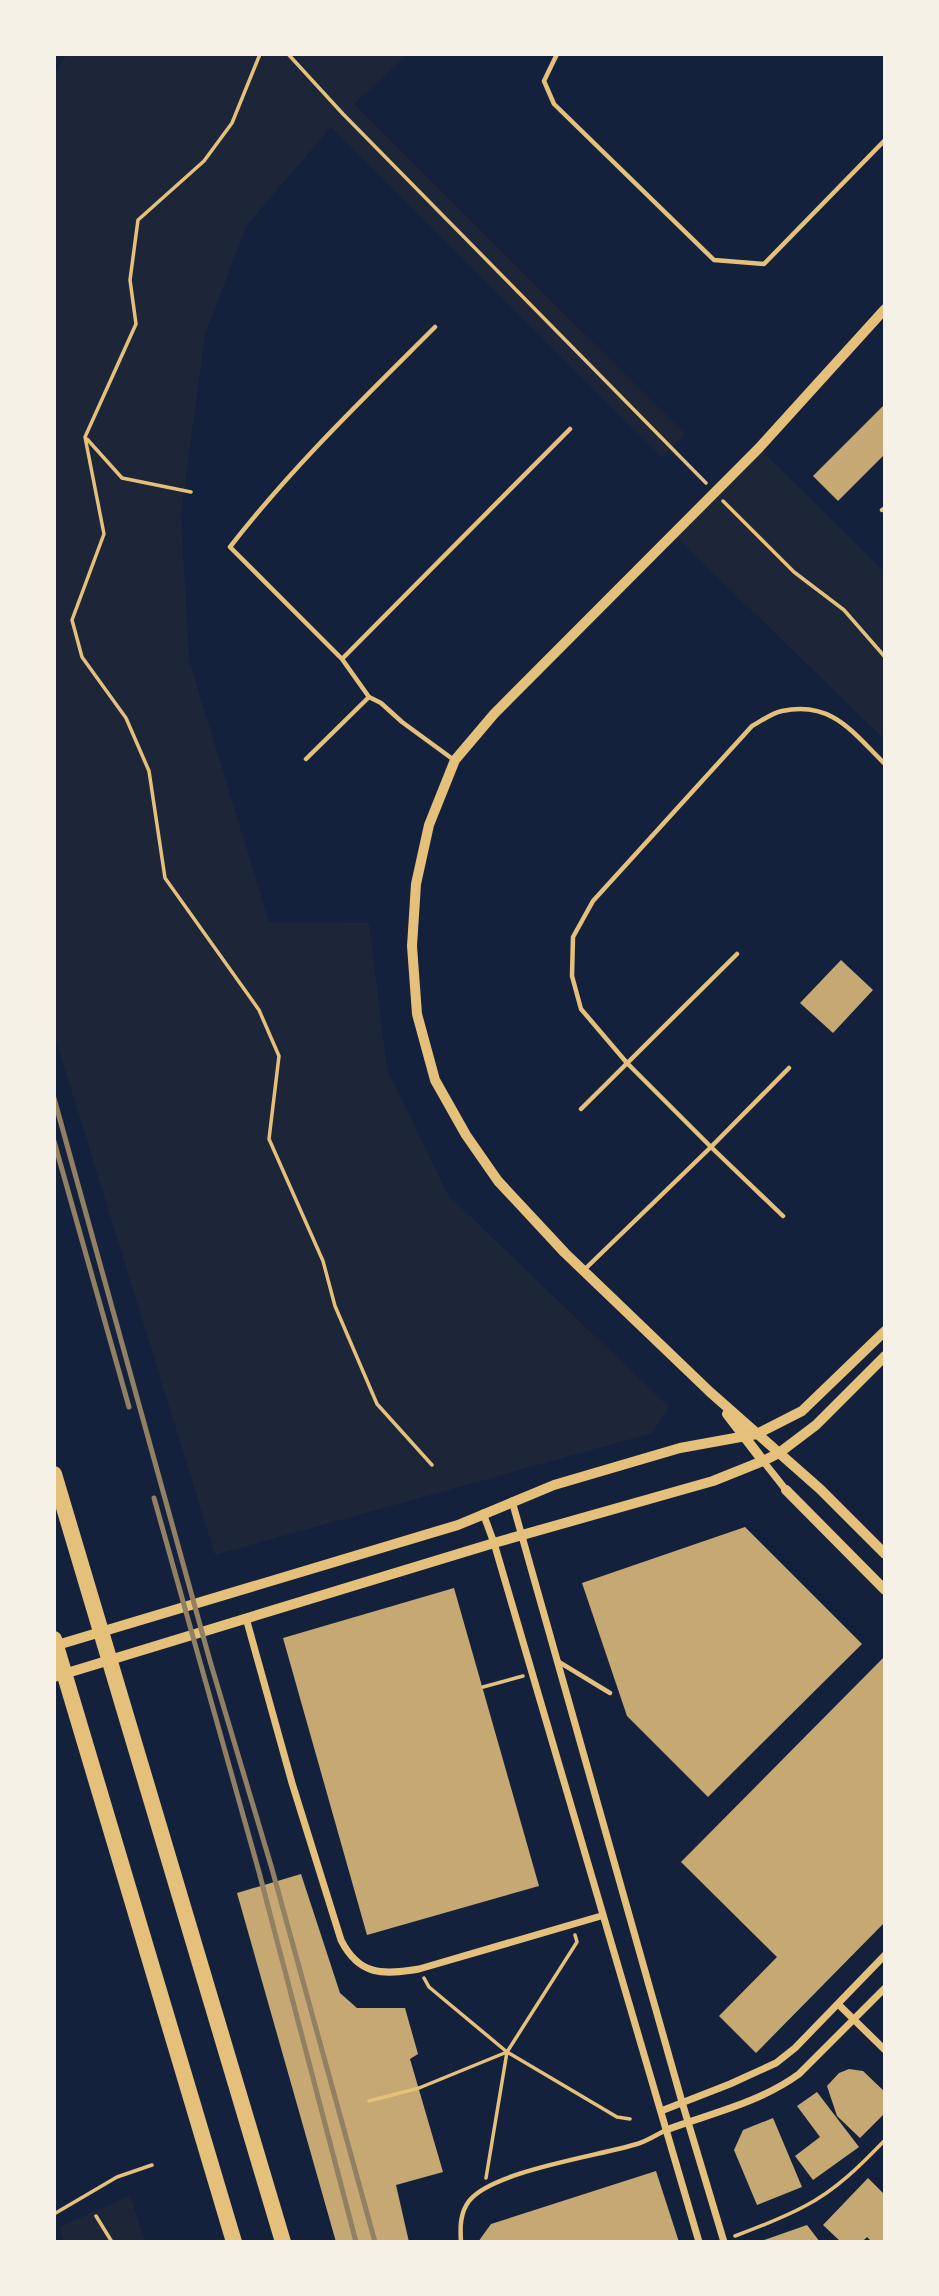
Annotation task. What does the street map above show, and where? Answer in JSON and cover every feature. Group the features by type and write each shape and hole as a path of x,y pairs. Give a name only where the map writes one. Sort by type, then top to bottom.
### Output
{"highway":[{"path":"54,1475 283,2242"},
{"path":"54,1639 234,2242"}],"street":[{"path":"885,309 759,448 494,714 455,760 429,825 415,884 412,946 417,1014 435,1080 466,1135 498,1181 583,1271 710,1392 821,1489 885,1553"},
{"path":"54,1646 458,1525 554,1485 680,1448 757,1434 802,1411 885,1331"},
{"path":"54,1677 494,1543 713,1480 763,1461 779,1453 816,1425 885,1356"},
{"path":"710,1392 786,1490 885,1590"},
{"path":"512,1501 724,2241"},
{"path":"483,1513 699,2242"},
{"path":"246,1618 292,1783 341,1940 347,1952 365,1969 391,1974 419,1969 601,1916"},
{"path":"660,2111 776,2063 795,2048 885,1955"},
{"path":"666,2130 726,2111 783,2085 799,2074 885,1988"},
{"path":"838,2004 885,2050"}],"lane":[{"path":"557,54 544,81 554,104 714,260 764,264 884,141"},
{"path":"435,327 339,422 266,501 230,547 342,659 369,697 381,702 402,722 455,760"},
{"path":"342,659 570,429"},
{"path":"306,759 369,697"},
{"path":"783,1216 627,1063 582,1009 572,976 573,937 593,901 752,726 780,711 813,709 838,718 885,764"},
{"path":"581,1109 737,954"},
{"path":"583,1271 789,1068"},
{"path":"557,1661 610,1693"},
{"path":"461,2242 459,2223 469,2201 486,2187 529,2171 639,2144 666,2130"}],"path":[{"path":"260,54 232,123 204,161 138,220 130,280 136,324 85,438 104,534 72,620 82,657 126,718 149,771 165,878 260,1010 279,1056 269,1139 323,1261 335,1306 377,1404 432,1465"},
{"path":"288,54 343,114 714,491"},
{"path":"85,438 122,478 191,492"},
{"path":"723,500 794,572 844,610 885,657"},
{"path":"483,1687 531,1673"},
{"path":"486,2187 485,2174 507,2052 577,1942 571,1924"},
{"path":"419,1969 429,1987 507,2052 617,2117 630,2119"},
{"path":"369,2101 419,2088 507,2052"},
{"path":"724,2241 804,2207 822,2196 866,2161 885,2140"},
{"path":"54,2214 117,2177 152,2165"},
{"path":"96,2216 112,2242"}],"shaded area":[{"path":"67,54 408,54 354,104 685,434 662,457 331,127 247,225 205,334 181,514 189,660 269,922 369,923 387,1069 448,1195 669,1407 652,1433 215,1555 54,1034 54,75"},
{"path":"759,448 885,572 885,740 672,533"},
{"path":"130,2195 145,2242 64,2242 60,2227"}],"building":[{"path":"885,404 885,454 838,501 813,476"},
{"path":"841,960 873,990 833,1033 800,1003"},
{"path":"745,1527 862,1644 708,1797 627,1716 582,1583"},
{"path":"454,1588 539,1886 367,1935 283,1638"},
{"path":"885,1656 885,1922 756,2053 719,2016 777,1957 681,1862"},
{"path":"301,1874 340,1993 357,2008 405,2008 418,2054 410,2059 443,2172 396,2185 409,2242 336,2242 237,1893"},
{"path":"849,2069 863,2071 885,2092 885,2113 860,2138 837,2116 827,2086 839,2073"},
{"path":"817,2092 859,2147 813,2180 795,2156 820,2137 797,2106"},
{"path":"773,2118 802,2187 757,2205 734,2150 743,2130"},
{"path":"656,2171 679,2242 478,2242 491,2224"},
{"path":"868,2178 885,2195 885,2242 872,2242 867,2237 862,2242 841,2242 823,2225"},
{"path":"807,2225 820,2242 761,2242 761,2241"}],"railway":[{"path":"54,1098 375,2242"},
{"path":"54,1141 129,1407"},
{"path":"154,1498 259,1872 356,2242"}]}
